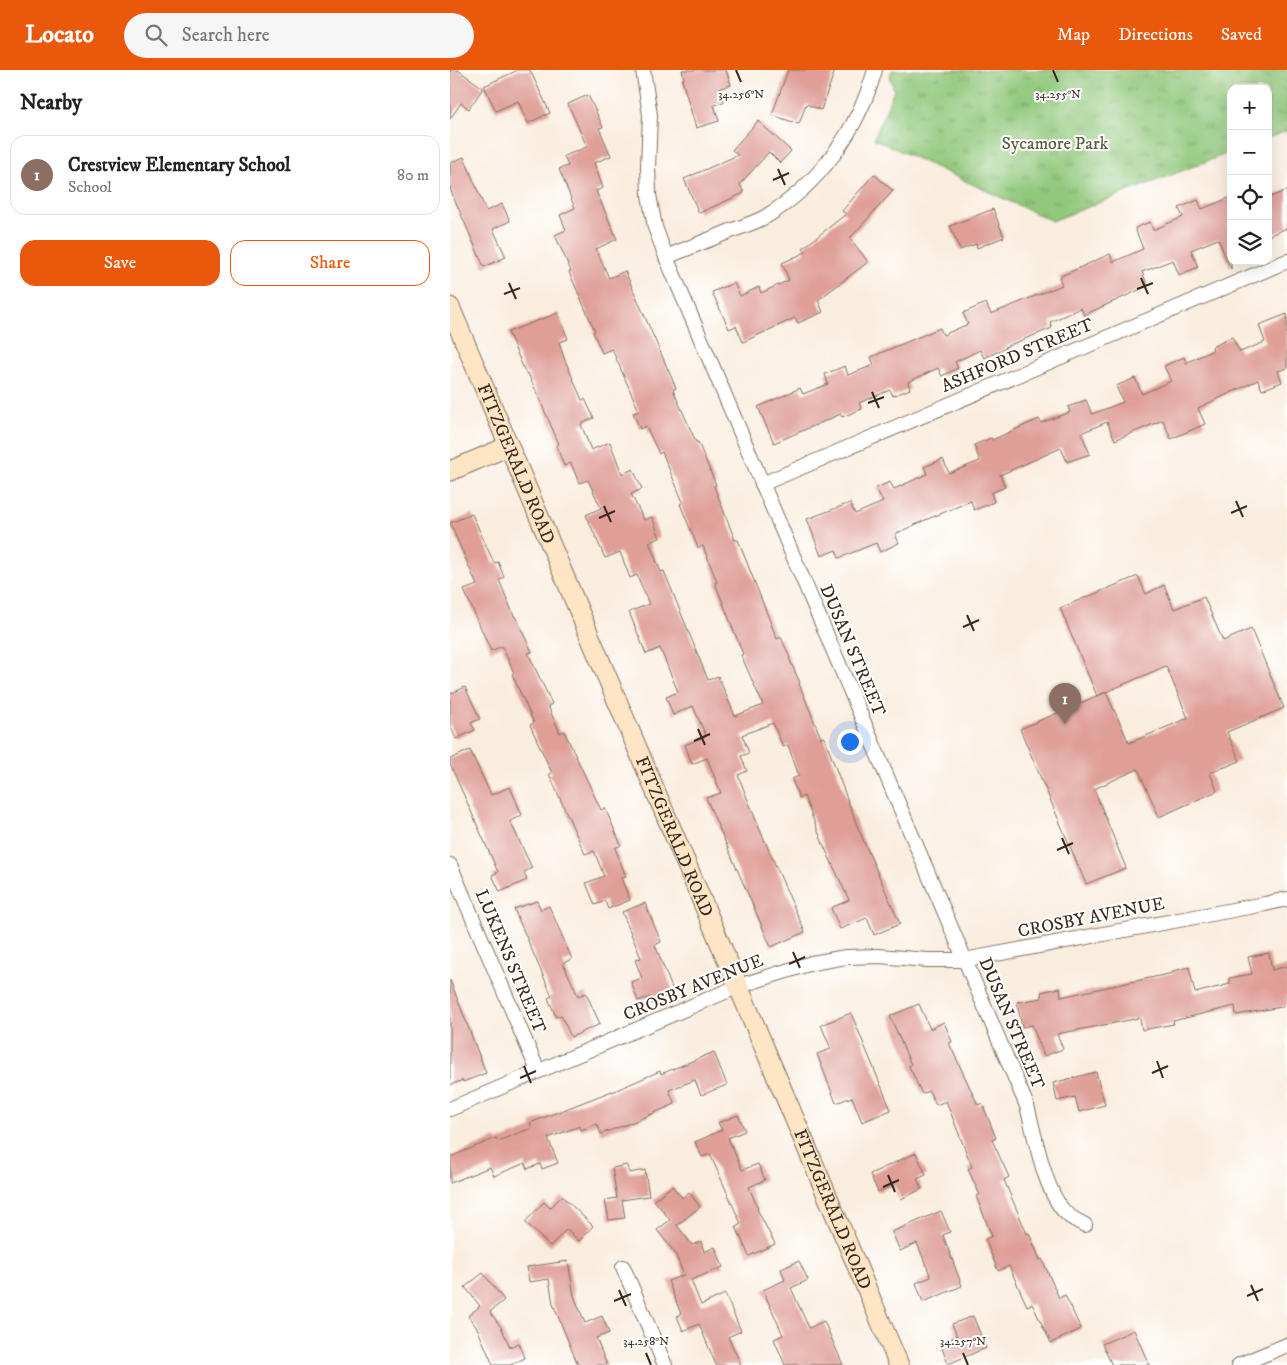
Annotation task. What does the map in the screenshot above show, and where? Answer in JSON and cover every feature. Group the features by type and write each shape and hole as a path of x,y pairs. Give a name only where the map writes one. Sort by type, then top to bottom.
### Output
{"main road":[{"name":"FITZGERALD ROAD","path":"450,307 900,1365"},
{"path":"450,471 509,446"}],"street":[{"name":"DUSAN STREET","path":"643,70 650,115 649,195 656,227 666,257 1026,1106 1045,1173 1056,1201 1068,1216 1085,1226"},
{"path":"666,257 764,218 786,203 809,183 844,142 868,92 875,70"},
{"name":"ASHFORD STREET","path":"762,484 1287,261"},
{"name":"LUKENS STREET","path":"450,865 538,1071"},
{"name":"CROSBY AVENUE","path":"450,1109 738,986 812,963 846,957 879,956 927,960 964,960 1287,899"},
{"path":"623,1267 664,1365"},
{"path":"1239,1365 1287,1345"}],"green space":[{"name":"Sycamore Park","path":"892,70 1287,70 1287,131 1272,137 1272,85 1227,85 1227,154 1052,221 874,139 894,90 890,77"}],"building":[{"path":"450,70 458,70 483,88 469,109 461,103 450,119"},
{"path":"518,70 530,70 550,113 528,123 518,101 496,111 484,86"},
{"path":"682,70 726,70 731,85 720,88 724,102 714,105 719,121 696,128 682,80 684,79"},
{"path":"788,70 835,70 821,110 806,104 799,124 772,115"},
{"path":"588,95 603,127 599,128 611,156 594,163 603,188 596,191 617,239 596,249 609,278 625,271 676,388 673,390 716,485 714,486 735,540 738,540 777,639 781,637 821,738 824,737 858,828 900,924 874,935 867,918 840,929 831,908 849,900 823,844 804,796 799,798 792,779 799,776 788,745 783,747 773,723 742,735 749,753 741,756 747,771 738,775 805,932 771,947 706,798 721,793 707,758 692,764 685,745 706,736 693,706 673,715 666,697 678,692 660,648 646,654 629,612 649,604 637,575 630,578 620,552 605,558 586,515 601,508 588,480 579,483 571,463 564,466 556,445 559,444 508,332 558,313 568,339 559,342 564,358 582,400 585,399 594,418 581,424 591,450 610,442 622,474 633,469 642,489 631,494 644,520 652,517 660,538 649,542 661,572 664,571 708,680 718,676 735,716 763,705 741,655 743,654 715,583 717,582 703,546 698,548 680,504 683,502 662,452 659,454 646,426 640,429 633,413 639,411 612,349 602,353 593,332 595,331 555,235 566,230 560,215 575,208 559,169 568,166 564,156 587,147 568,104"},
{"path":"758,121 791,151 780,163 769,152 740,184 744,193 699,213 684,179 738,155 732,150"},
{"path":"464,157 486,211 502,204 510,221 493,229 506,257 484,267 450,189 450,163"},
{"path":"874,174 893,191 850,238 868,262 818,300 823,312 798,323 795,318 743,342 736,326 729,329 712,292 734,283 740,296 759,287 761,293 789,280 782,263 806,252 803,248 846,214 842,211"},
{"path":"1287,190 1287,228 1272,234 1272,220 1272,196"},
{"path":"1227,199 1227,260 1218,239 1191,250 1198,267 1179,275 1173,260 1142,272 1148,286 1084,315 1081,308 1050,322 1052,328 1005,347 984,358 980,350 955,362 958,368 942,376 938,368 908,382 910,389 893,396 890,390 859,403 862,409 842,417 841,414 774,443 758,407 800,388 803,394 828,384 825,374 845,366 848,375 874,365 871,357 940,328 943,335 968,324 963,313 986,303 991,314 1062,285 1059,277 1110,254 1113,262 1143,249 1135,228 1150,222 1153,230 1183,217 1179,208 1198,200 1202,209"},
{"path":"993,209 1004,237 977,248 976,244 960,250 950,226"},
{"path":"1287,314 1287,368 1278,371 1282,382 1262,390 1258,380 1198,408 1205,424 1171,439 1163,420 1115,440 1107,422 1081,433 1090,454 1067,462 1061,448 1000,475 1005,487 991,493 994,502 974,510 971,501 923,521 895,534 899,543 880,552 876,543 839,558 836,550 821,556 807,519 850,503 855,514 883,502 876,488 890,482 894,489 927,474 924,467 943,459 949,473 980,461 974,445 991,438 992,440 1039,419 1041,423 1070,412 1068,407 1086,400 1092,414 1123,402 1116,386 1135,378 1142,394 1171,381 1164,366 1184,357 1186,363 1213,350 1212,347 1232,337 1240,352 1265,342 1259,325"},
{"path":"472,514 494,563 498,562 504,577 499,580 532,652 528,653 552,704 548,706 560,733 564,731 601,810 605,808 621,845 615,848 626,877 621,878 630,900 608,909 605,901 595,905 586,883 604,876 594,851 585,854 549,774 552,773 530,725 534,723 512,674 514,673 502,646 491,651 464,590 477,585 450,523"},
{"path":"1138,576 1146,594 1164,585 1174,609 1204,597 1223,641 1251,629 1284,708 1227,732 1240,761 1210,773 1217,791 1159,817 1138,769 1094,789 1126,868 1086,884 1020,729 1097,696 1060,608","holes":["1166,666 1188,718 1129,743 1106,692"]},
{"path":"465,687 480,719 471,723 475,730 456,739 450,725 450,694"},
{"path":"470,750 491,795 510,787 522,815 510,821 532,868 524,872 527,880 500,892 492,875 498,872 450,764 450,759"},
{"path":"537,901 541,910 549,906 572,959 563,963 578,996 586,993 600,1024 571,1037 561,1015 556,1017 548,998 552,996 514,909"},
{"path":"645,903 661,942 655,945 674,993 652,1002 650,997 638,1001 631,982 642,978 635,960 641,958 622,912"},
{"path":"1269,953 1272,970 1287,966 1287,1006 1236,1015 1235,1006 1173,1021 1174,1024 1142,1030 1140,1018 1057,1034 1063,1049 1044,1056 1032,1025 1022,1027 1017,1002 1042,998 1041,992 1060,988 1061,997 1173,973 1173,971 1189,967 1195,993 1230,984 1229,978 1252,974 1248,957"},
{"path":"450,980 486,1073 450,1085"},
{"path":"919,1004 930,1029 944,1022 952,1042 949,1043 978,1105 982,1103 996,1138 992,1140 1009,1177 1004,1180 1027,1234 1029,1233 1040,1260 1042,1259 1059,1298 1065,1295 1081,1329 1051,1343 1032,1304 1027,1306 1009,1266 998,1271 985,1239 992,1236 976,1196 980,1195 968,1169 972,1167 946,1101 936,1105 929,1091 922,1094 909,1066 911,1065 890,1016"},
{"path":"851,1013 891,1110 862,1122 852,1097 836,1103 817,1054 831,1049 821,1025"},
{"path":"714,1052 727,1085 701,1095 695,1080 669,1090 675,1104 638,1120 601,1134 597,1124 581,1130 580,1126 548,1138 558,1163 542,1169 540,1164 527,1169 525,1163 494,1176 490,1167 450,1183 450,1157 496,1138 498,1141 532,1128 530,1123 612,1092 660,1071 661,1074"},
{"path":"1096,1072 1105,1105 1079,1112 1075,1097 1057,1101 1053,1083"},
{"path":"738,1115 745,1131 728,1138 742,1170 758,1164 765,1180 749,1187 757,1209 775,1244 749,1256 736,1227 741,1224 710,1154 702,1157 695,1142 722,1130 718,1123"},
{"path":"916,1153 926,1175 917,1179 922,1189 901,1199 894,1185 878,1192 870,1174"},
{"path":"627,1165 629,1173 645,1170 649,1196 622,1200 625,1218 609,1220 605,1200 617,1198 612,1168"},
{"path":"672,1186 682,1198 689,1192 700,1207 677,1225 692,1245 701,1241 704,1252 715,1247 723,1267 691,1280 701,1305 725,1294 741,1331 728,1337 741,1365 716,1365 699,1324 683,1331 677,1316 681,1314 668,1281 684,1275 675,1253 657,1230 670,1220 654,1200"},
{"path":"562,1196 593,1226 579,1241 567,1229 550,1246 525,1222 544,1202 550,1208"},
{"path":"941,1211 950,1232 943,1235 962,1286 923,1302 916,1283 931,1277 917,1243 900,1251 892,1232"},
{"path":"568,1261 574,1296 585,1323 602,1316 609,1333 596,1338 607,1365 578,1365 553,1304 549,1279 529,1282 527,1267"},
{"path":"799,1261 808,1280 791,1288 809,1328 824,1321 843,1365 785,1365 774,1339 783,1335 763,1290 785,1280 781,1269"},
{"path":"483,1273 504,1300 490,1312 501,1327 510,1347 519,1343 525,1358 510,1365 493,1365 477,1328 468,1316 480,1306 465,1287"},
{"path":"973,1316 986,1348 948,1364 940,1343 957,1336 952,1324"},
{"path":"1134,1330 1149,1365 1112,1365 1102,1344"}],"place":[{"name":"Crestview Elementary School","path":"1065,724"}]}
